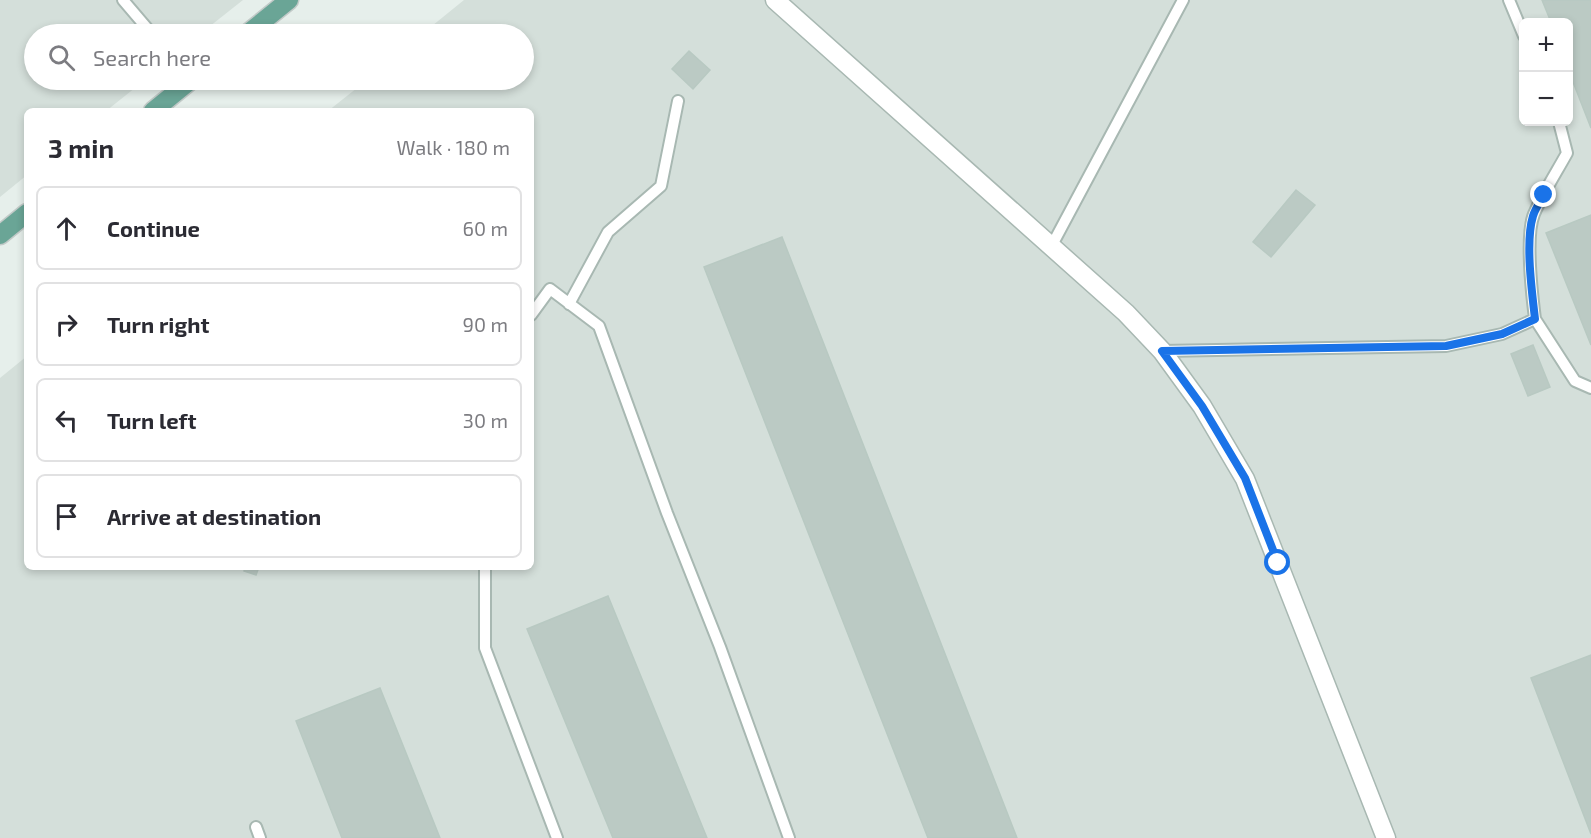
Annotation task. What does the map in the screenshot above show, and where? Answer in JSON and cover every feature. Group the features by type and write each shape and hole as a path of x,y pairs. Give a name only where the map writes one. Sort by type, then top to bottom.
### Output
{"main road":[{"path":"259,24 289,0"},
{"path":"157,108 179,90"},
{"path":"0,235 24,215"}],"street":[{"path":"775,0 1126,313 1162,351 1202,406 1245,478 1386,838"}],"lane":[{"path":"123,0 143,24"},
{"path":"1051,247 1183,0"},
{"path":"1509,0 1519,24"},
{"path":"569,304 608,232 661,186 678,101"},
{"path":"1560,126 1567,153 1533,216 1530,246 1535,319 1575,381 1591,388"},
{"path":"534,311 549,289 599,326 789,838"},
{"path":"1162,351 1446,346 1502,334 1535,319"},
{"path":"485,570 485,648 557,838"},
{"path":"256,827 260,838"}],"shaded area":[{"path":"0,0 243,0 213,24 24,24 24,90 132,90 110,108 24,108 24,177 0,197"},
{"path":"464,0 1591,0 1591,838 0,838 0,378 24,358 24,570 534,570 534,108 332,108 354,90 534,90 534,24 434,24"}],"building":[{"path":"1542,0 1591,0 1591,128 1573,82 1573,18 1549,18"},
{"path":"689,51 710,70 693,89 672,69"},
{"path":"1296,190 1315,205 1271,257 1253,242"},
{"path":"1591,215 1591,345 1546,233"},
{"path":"782,237 1017,838 928,838 704,267"},
{"path":"1533,345 1550,387 1528,396 1511,354"},
{"path":"244,570 258,570 256,575"},
{"path":"608,596 707,838 613,838 527,629"},
{"path":"1591,655 1591,834 1531,678"},
{"path":"380,688 440,838 342,838 296,721"}],"route":[{"path":"1278,563 1245,478 1202,406 1162,351 1446,346 1502,334 1535,319 1530,246 1533,216 1544,195"}]}
